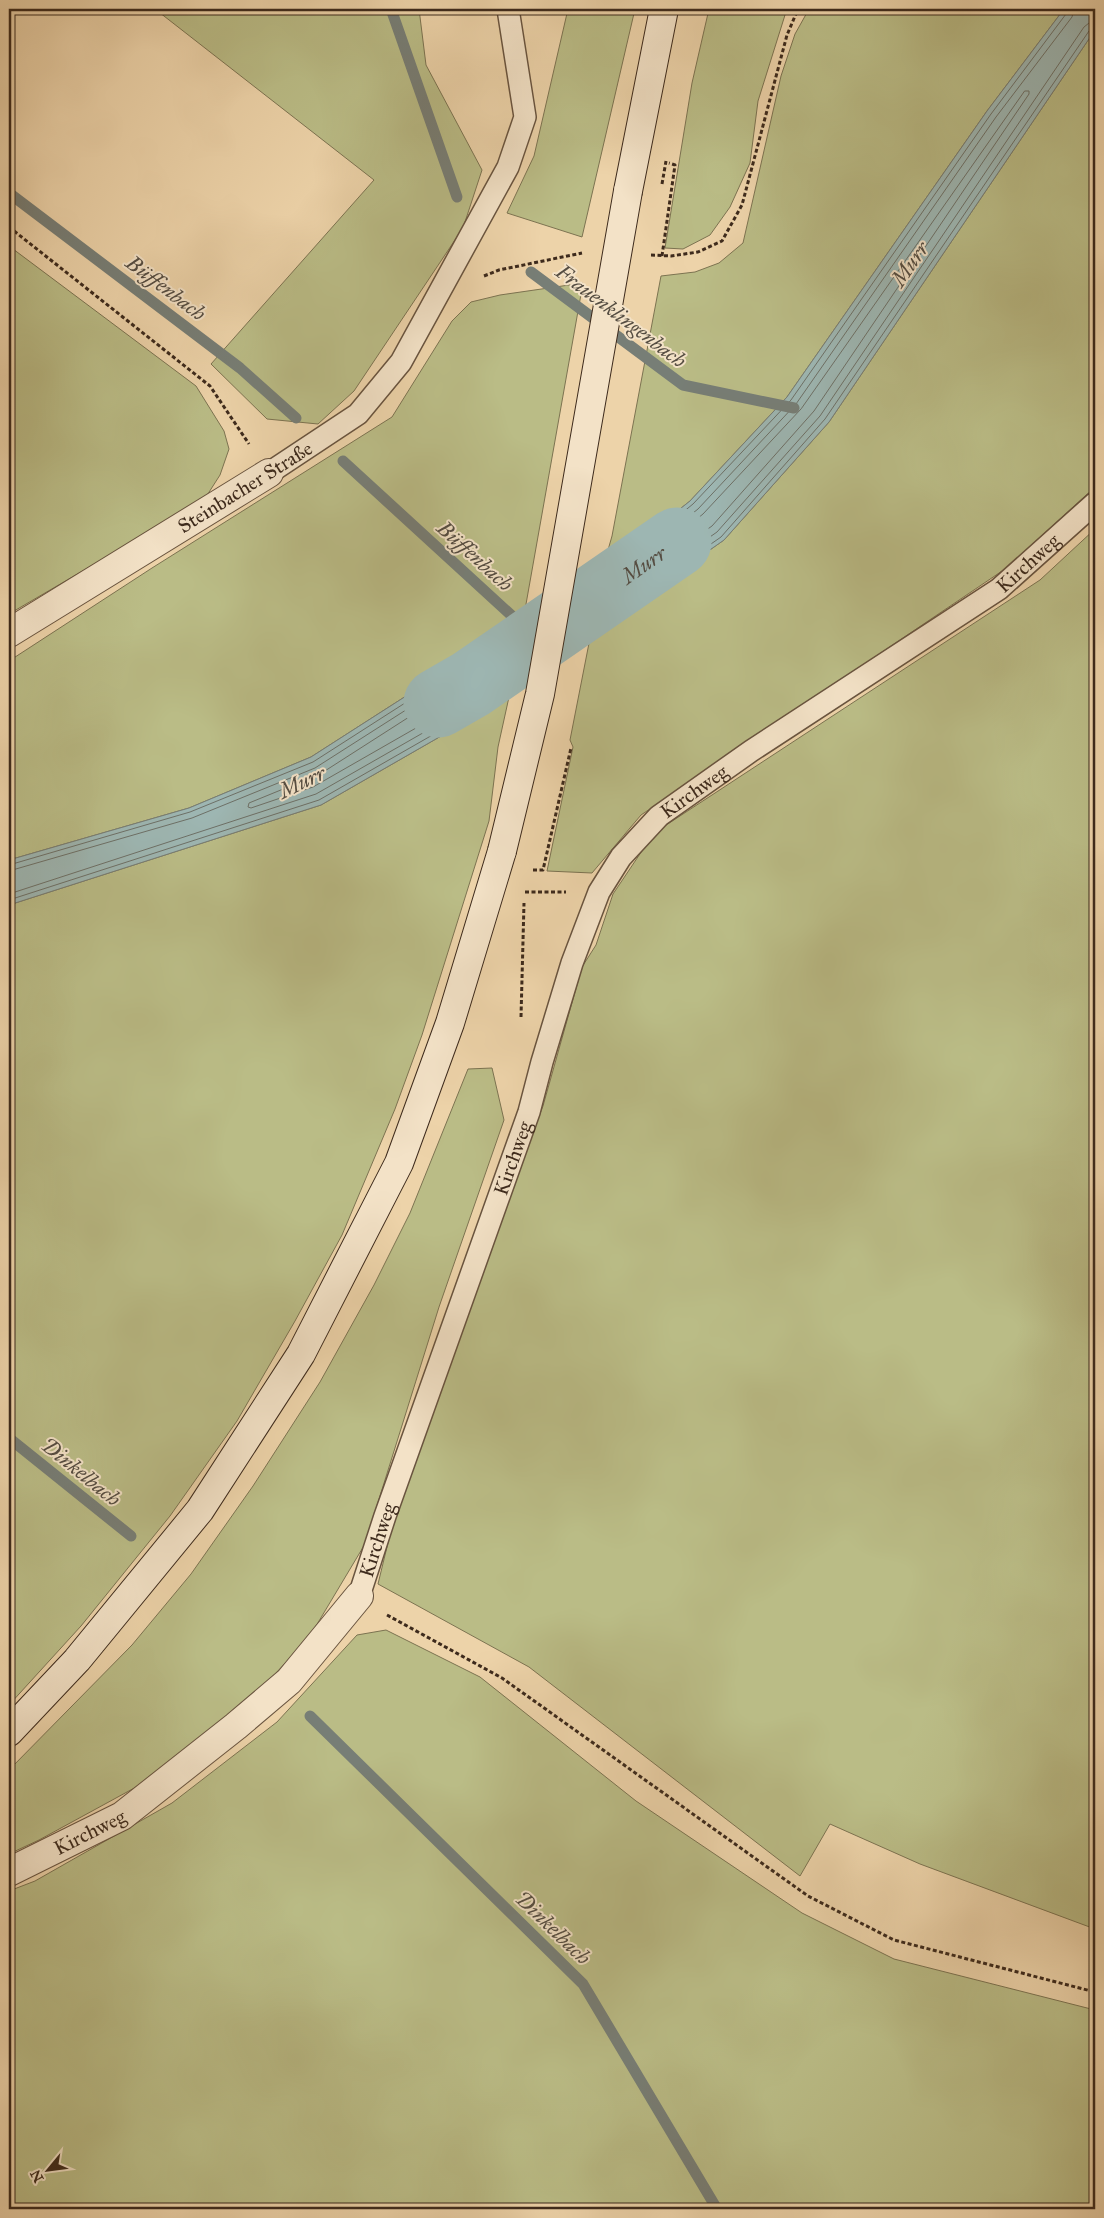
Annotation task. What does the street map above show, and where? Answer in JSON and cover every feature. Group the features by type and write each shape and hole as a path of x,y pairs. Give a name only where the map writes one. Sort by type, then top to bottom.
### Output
{"street":[{"path":"9,1732 77,1660 200,1510 301,1354 399,1162 450,1023 502,851 540,694 628,191 664,9"},
{"name":"Steinbacher Straße","path":"9,633 269,473"},
{"name":"Kirchweg","path":"9,1872 122,1816 236,1726 289,1681 359,1596"}],"lane":[{"name":"Steinbacher Straße","path":"269,473 358,414 401,362 508,167 525,117 508,9"},
{"name":"Kirchweg","path":"359,1596 394,1489 529,1112 572,963 599,892 621,857 659,816 752,751 999,589 1095,503"}],"path":[{"path":"662,256 675,165 666,161"},
{"path":"9,227 210,386 269,473"},
{"path":"528,870 543,870 570,748"},
{"path":"521,1022 524,892 526,884"},
{"path":"524,892 599,892"},
{"path":"359,1596 381,1612 502,1678 808,1896 894,1940 1095,1992"}],"green space":[{"path":"155,9 419,9 426,65 482,170 463,228 354,391 318,424 267,419 211,364 374,180"},
{"path":"568,9 635,9 582,237 507,213 534,156"},
{"path":"709,9 789,9 785,15 758,101 750,163 730,207 710,235 683,249 665,248 692,83"},
{"path":"809,9 1064,9 987,111 787,397 690,501 602,571 612,536 661,276 695,272 719,263 743,243 781,76 795,34"},
{"path":"1095,30 1095,487 1005,569 641,815 592,873 547,871 573,747 570,740 591,633 724,540 829,422"},
{"path":"9,246 196,386 224,431 229,449 220,475 204,500 9,614"},
{"path":"583,283 523,621 311,757 189,808 9,860 9,661 152,568 392,417 452,321 471,302 500,295"},
{"path":"1095,529 1095,1929 920,1864 830,1824 800,1876 529,1667 378,1584 403,1481 452,1340 543,1106 582,967 596,945 613,894 654,833 1040,580"},
{"path":"509,697 498,747 489,821 422,1035 395,1109 342,1235 237,1421 170,1516 81,1626 9,1705 9,905 321,805"},
{"path":"492,1068 504,1120 439,1307 365,1544 310,1636 253,1698 149,1780 39,1840 9,1854 9,1770 132,1645 191,1574 253,1486 320,1382 374,1285 410,1213 468,1069"},
{"path":"386,1630 480,1677 636,1801 802,1913 894,1959 1095,2010 1095,2209 9,2209 9,1891 35,1881 172,1803 277,1722 357,1635"}],"water":[{"path":"1064,9 1095,9 1095,30 829,422 724,540 591,633 602,571 690,501 787,397 987,111"},
{"path":"523,621 509,697 321,805 9,905 9,860 189,808 311,757"}],"waterway":[{"name":"Frauenklingenbach","path":"391,9 457,197"},
{"name":"Büffenbach","path":"9,193 240,368 296,418"},
{"name":"Frauenklingenbach","path":"531,272 683,385 794,408"},
{"name":"Büffenbach","path":"343,461 536,638"},
{"name":"Murr","path":"438,703 471,684 677,542"},
{"name":"Dinkelbach","path":"9,1438 131,1536"},
{"name":"Dinkelbach","path":"310,1716 583,1984 717,2209"}]}
